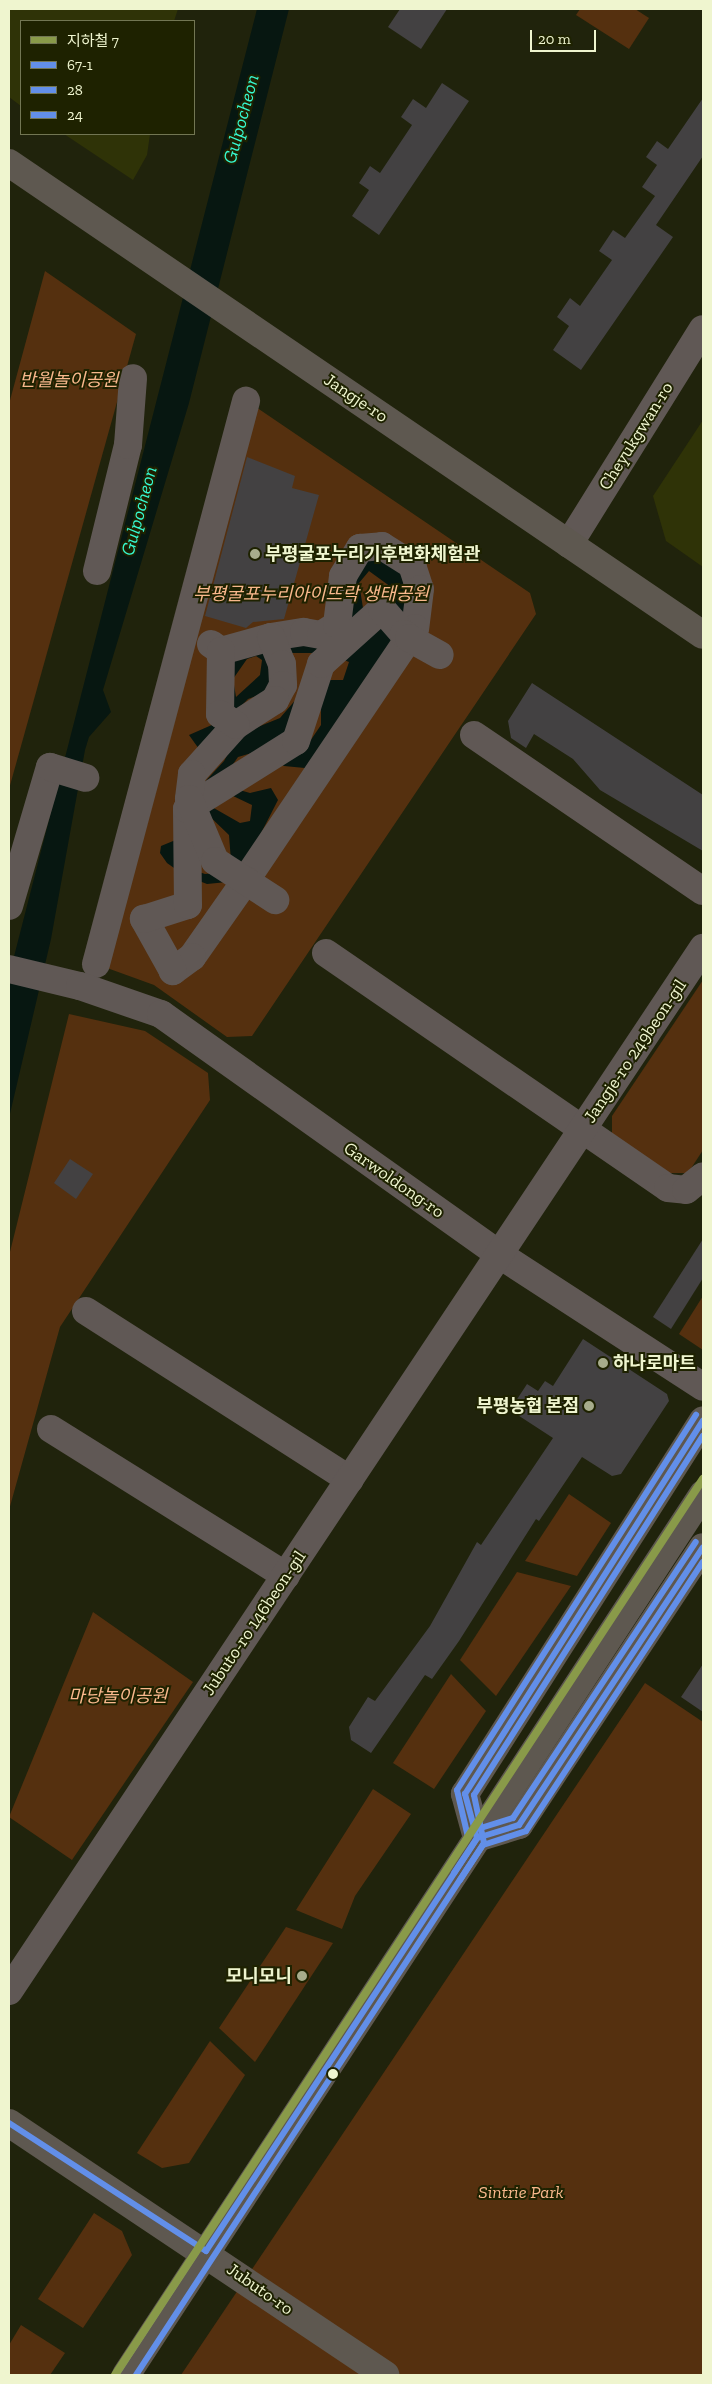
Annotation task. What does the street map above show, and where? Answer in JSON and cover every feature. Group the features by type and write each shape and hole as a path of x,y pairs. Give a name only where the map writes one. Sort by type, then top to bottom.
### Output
{"main road":[{"name":"Jangje-ro","path":"9,163 246,322 703,635"},
{"path":"477,1838 465,1794 703,1420"},
{"path":"126,2375 703,1494"},
{"path":"477,1838 519,1825 703,1547"},
{"name":"Jubuto-ro","path":"9,2123 206,2252 386,2375"}],"street":[{"name":"Cheyukgwan-ro","path":"569,544 703,329"},
{"path":"97,571 128,445 133,378"},
{"path":"96,964 246,401"},
{"path":"230,721 216,648 276,648 328,634 337,625 343,576 351,555 370,544 404,557 418,577 421,605 394,627 322,664 296,741 278,755 187,809 188,905 144,918 173,971 192,957 236,874 394,627"},
{"path":"394,627 440,655"},
{"path":"210,795 189,799 192,774 230,721 275,700 283,685 276,648"},
{"path":"474,736 703,891"},
{"path":"9,906 50,767 85,778"},
{"path":"210,795 215,861 275,900"},
{"name":"Jangje-ro 249beon-gil","path":"500,1255 703,948"},
{"name":"Jangje-ro 249beon-gil","path":"326,953 668,1188 686,1190 703,1176"},
{"name":"Garwoldong-ro","path":"9,970 80,986 161,1014 500,1255 703,1387"},
{"name":"Jubuto-ro 146beon-gil","path":"9,1991 500,1255"},
{"path":"86,1312 350,1480"},
{"path":"51,1429 286,1576"}],"shaded area":[{"path":"9,9 178,9 174,20 20,20 20,105 9,97"},
{"path":"66,135 150,135 147,155 133,180"},
{"path":"703,420 703,567 666,541 653,496"}],"green space":[{"path":"580,9 635,9 649,18 629,49 576,15"},
{"name":"반월놀이공원","path":"45,271 136,334 9,789 9,404"},
{"name":"부평굴포누리아이뜨락 생태공원","path":"238,395 530,593 536,614 252,1036 227,1037 154,985 96,964"},
{"path":"703,980 703,1150 688,1173 668,1173 612,1134 612,1116"},
{"path":"69,1014 145,1031 208,1073 210,1100 60,1327 9,1510 9,1256"},
{"path":"703,1296 703,1350 679,1334"},
{"path":"569,1494 611,1523 577,1576 525,1561"},
{"path":"517,1572 571,1586 496,1696 460,1660"},
{"name":"마당놀이공원","path":"93,1612 193,1682 72,1860 9,1817"},
{"path":"451,1674 486,1711 434,1789 393,1763"},
{"name":"Sintrie Park","path":"645,1683 703,1722 703,2375 181,2375"},
{"path":"373,1789 411,1814 355,1896 342,1929 296,1910"},
{"path":"286,1927 333,1943 255,2062 219,2028"},
{"path":"210,2041 245,2075 189,2163 162,2168 137,2153"},
{"path":"94,2213 122,2231 132,2255 83,2328 38,2299"},
{"path":"21,2325 65,2353 50,2375 9,2375 9,2345"}],"water":[{"name":"Gulpocheon","path":"257,9 289,9 189,403 103,690 111,712 89,737 85,750 51,939 9,1118 9,976"},
{"path":"371,554 396,567 402,576 407,606 395,639 305,768 284,766 259,751 238,757 229,770 236,789 250,793 271,788 278,800 256,843 227,882 207,884 184,875 167,863 160,853 161,846 178,839 196,871 205,874 217,873 231,861 229,835 202,809 201,786 224,761 238,735 280,718 298,697 325,680 343,680 349,662 327,653 291,653 272,690 248,699 199,749 189,735 214,724 229,668 239,654 305,645 347,594","holes":["369,571 391,587 396,608 363,608 359,583","256,656 262,660 260,675 236,697 233,679 247,659","321,706 321,725 302,753","231,795 252,805 250,821 240,823 212,807"]}],"building":[{"path":"400,9 447,9 421,49 388,27"},
{"path":"442,83 469,101 379,235 352,216 369,190 359,183 370,166 380,173 412,125 401,117 413,99 426,108"},
{"path":"703,98 703,156 656,225 673,237 581,370 553,350 569,326 557,317 570,298 580,306 612,260 599,251 613,230 625,238 655,196 642,187 657,165 646,157 657,141 668,149"},
{"name":"부평굴포누리기후변화체험관","path":"247,457 295,476 292,488 319,495 284,619 253,622 246,628 205,616"},
{"path":"532,683 703,795 703,851 600,790 573,759 534,734 526,748 511,738 508,721"},
{"path":"70,1159 93,1174 76,1199 54,1183"},
{"path":"703,1239 703,1278 671,1329 653,1317"},
{"path":"583,1339 667,1394 669,1401 621,1474 612,1476 582,1457 539,1521 536,1519 459,1641 432,1679 425,1675 371,1753 351,1740 349,1727 368,1697 375,1701 430,1626 477,1542 481,1545 553,1438 510,1410 527,1384 538,1391 545,1381 553,1386"},
{"path":"703,1664 703,1712 681,1697"}],"metro line":[{"name":"7","path":"115,2375 703,1479"}],"transit line":[{"name":"24","path":"119,2370 468,1837 457,1790 696,1415"},
{"name":"67-1","path":"206,2251 477,1838 465,1794 703,1420"},
{"name":"28","path":"136,2375 484,1843 474,1795 703,1436"},
{"name":"24","path":"446,1870 471,1831 513,1818 696,1542"},
{"name":"67-1","path":"454,1873 477,1838 519,1825 703,1547"},
{"name":"28","path":"460,1880 483,1845 526,1831 703,1562"},
{"name":"67-1","path":"9,2123 206,2251"}],"place":[{"name":"부평굴포누리기후변화체험관","path":"255,554"},
{"name":"하나로마트","path":"603,1363"},
{"name":"부평농협 본점","path":"589,1406"},
{"name":"모니모니","path":"302,1976"}]}
